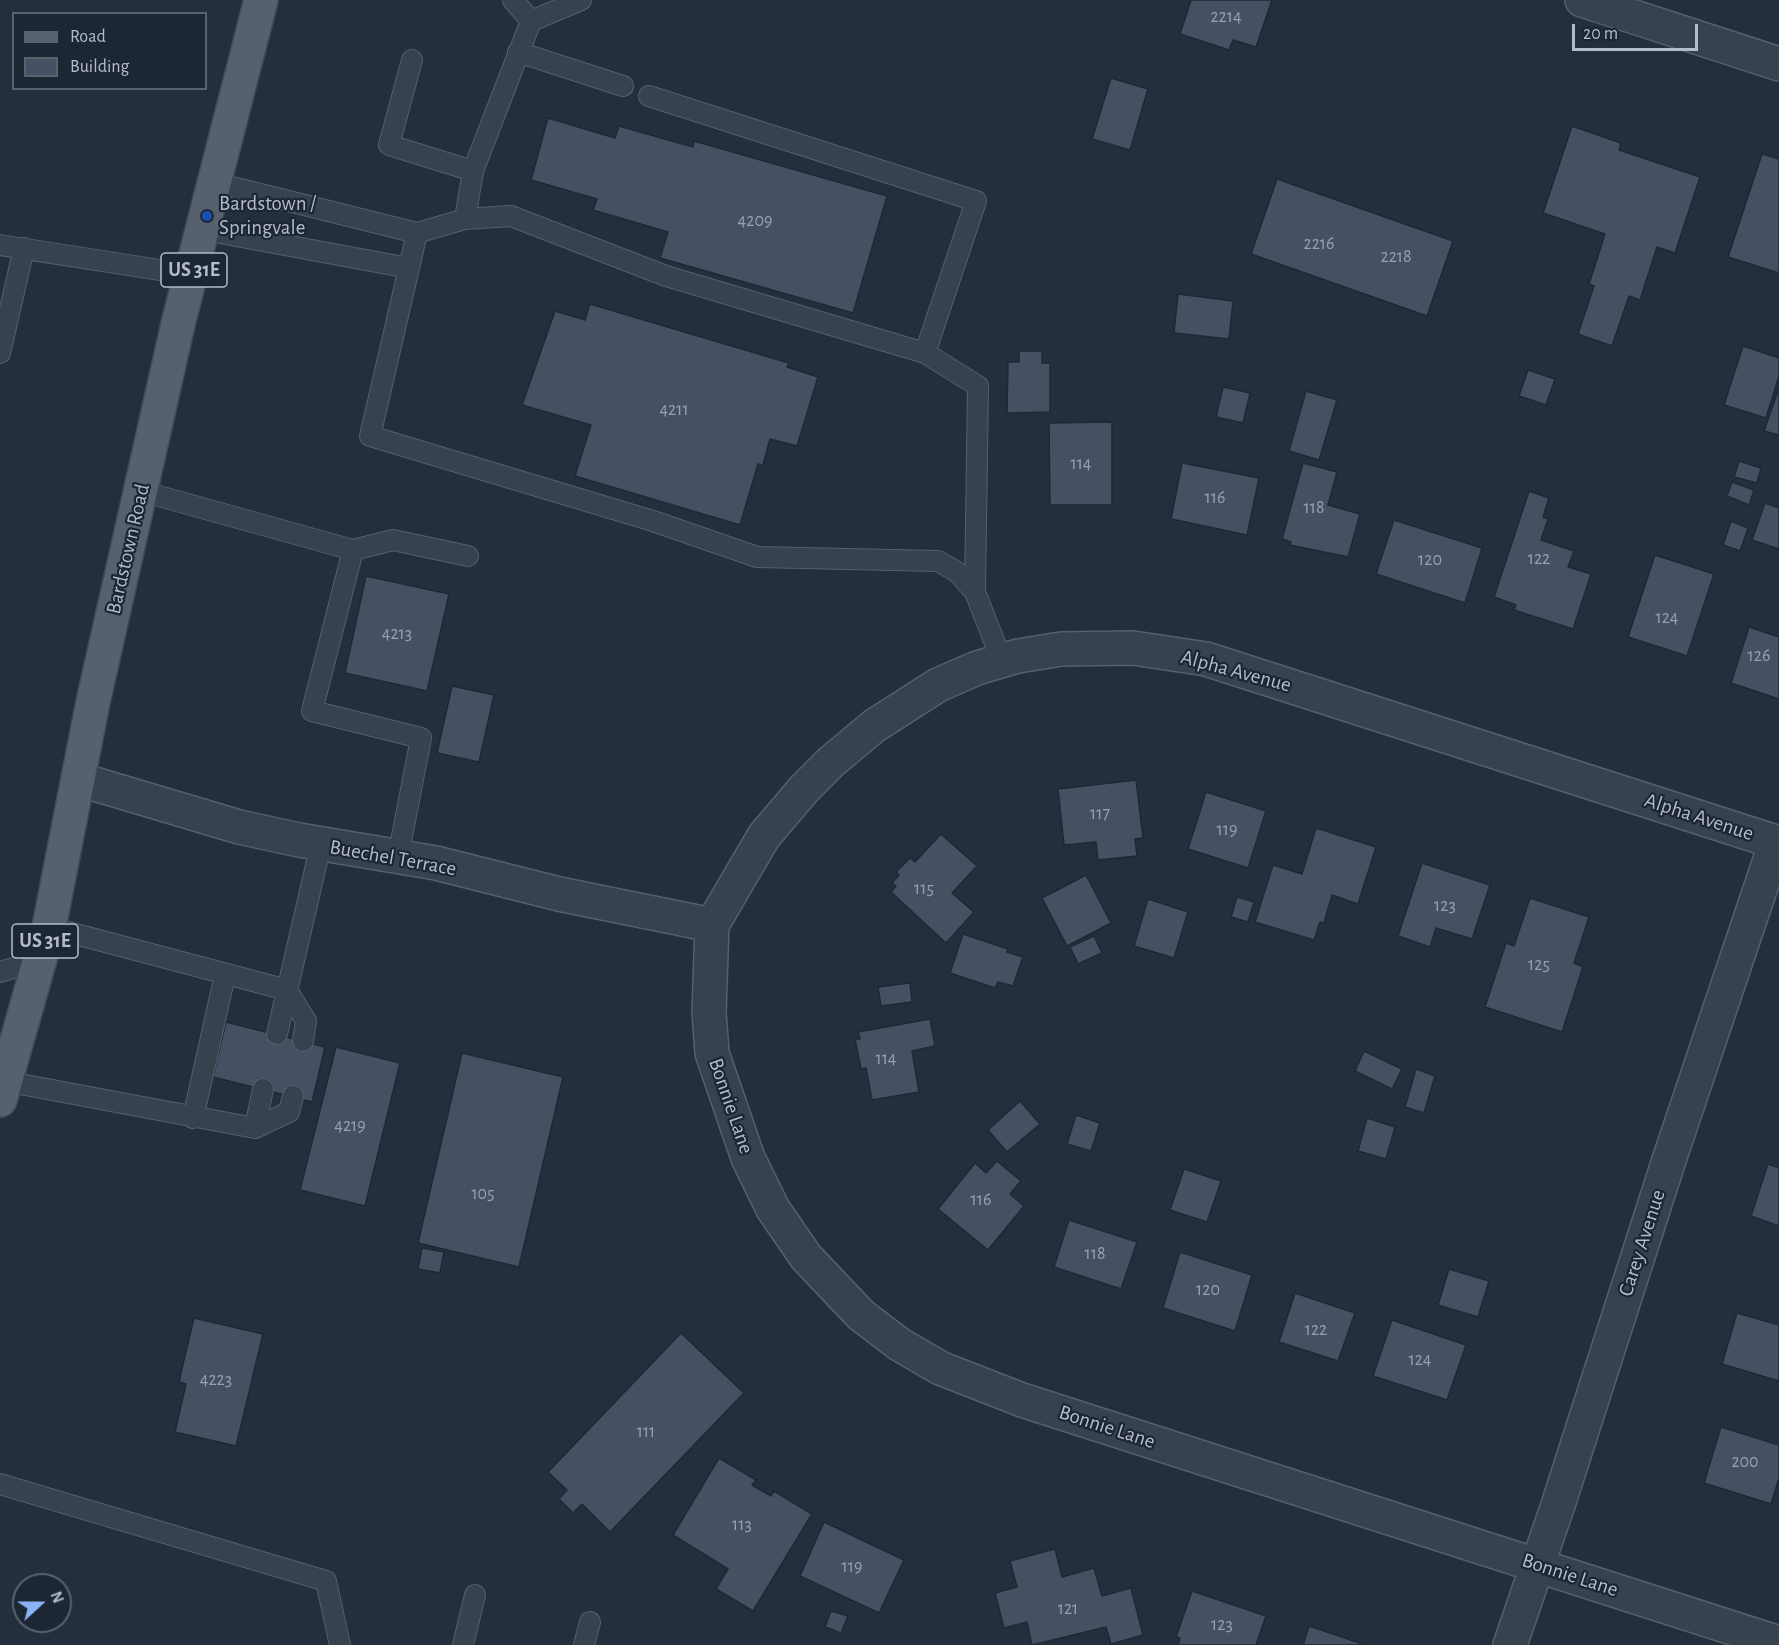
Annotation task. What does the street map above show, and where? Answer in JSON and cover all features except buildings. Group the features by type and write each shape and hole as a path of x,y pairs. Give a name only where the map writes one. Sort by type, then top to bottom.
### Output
{"main road":[{"name":"Bardstown Road","path":"2,1091 10,1033 39,960 49,927 78,779 178,324 204,230 261,0"}],"street":[{"path":"1582,0 1779,64"},
{"name":"Alpha Avenue","path":"712,925 764,836 831,762 874,726 938,685 1002,661 1061,649 1133,648 1206,659 1778,843"},
{"name":"Buechel Terrace","path":"78,779 239,827 321,844 436,863 559,894 712,925"},
{"name":"Carey Avenue","path":"1510,1645 1778,843"},
{"name":"Bonnie Lane","path":"712,925 709,1012 712,1053 748,1158 773,1209 806,1257 861,1315 899,1344 940,1368 1022,1400 1779,1643"}],"lane":[{"path":"513,0 531,21"},
{"path":"465,219 473,171 531,21 581,0"},
{"path":"518,52 623,86"},
{"path":"412,60 389,145 473,171"},
{"path":"649,96 976,201 925,353"},
{"path":"216,183 417,232 465,219 511,216 666,276 925,353 978,386 975,592"},
{"path":"204,230 409,268"},
{"path":"417,232 370,436 653,521 757,557 938,561 957,572 975,592 1002,661"},
{"path":"0,245 192,275"},
{"path":"0,353 24,248"},
{"path":"141,491 353,550 393,540 468,556"},
{"path":"353,550 312,711 421,738 398,857"},
{"path":"277,1034 321,844"},
{"path":"49,927 287,990 306,1021 303,1041"},
{"path":"0,972 39,960"},
{"path":"193,1118 225,975"},
{"path":"255,1128 263,1089"},
{"path":"2,1091 255,1128 289,1112 293,1096"},
{"path":"0,1484 326,1581 340,1645"},
{"path":"463,1645 476,1595"},
{"path":"584,1645 590,1622"}],"place":[{"name":"Bardstown / Springvale","path":"207,216"}]}
